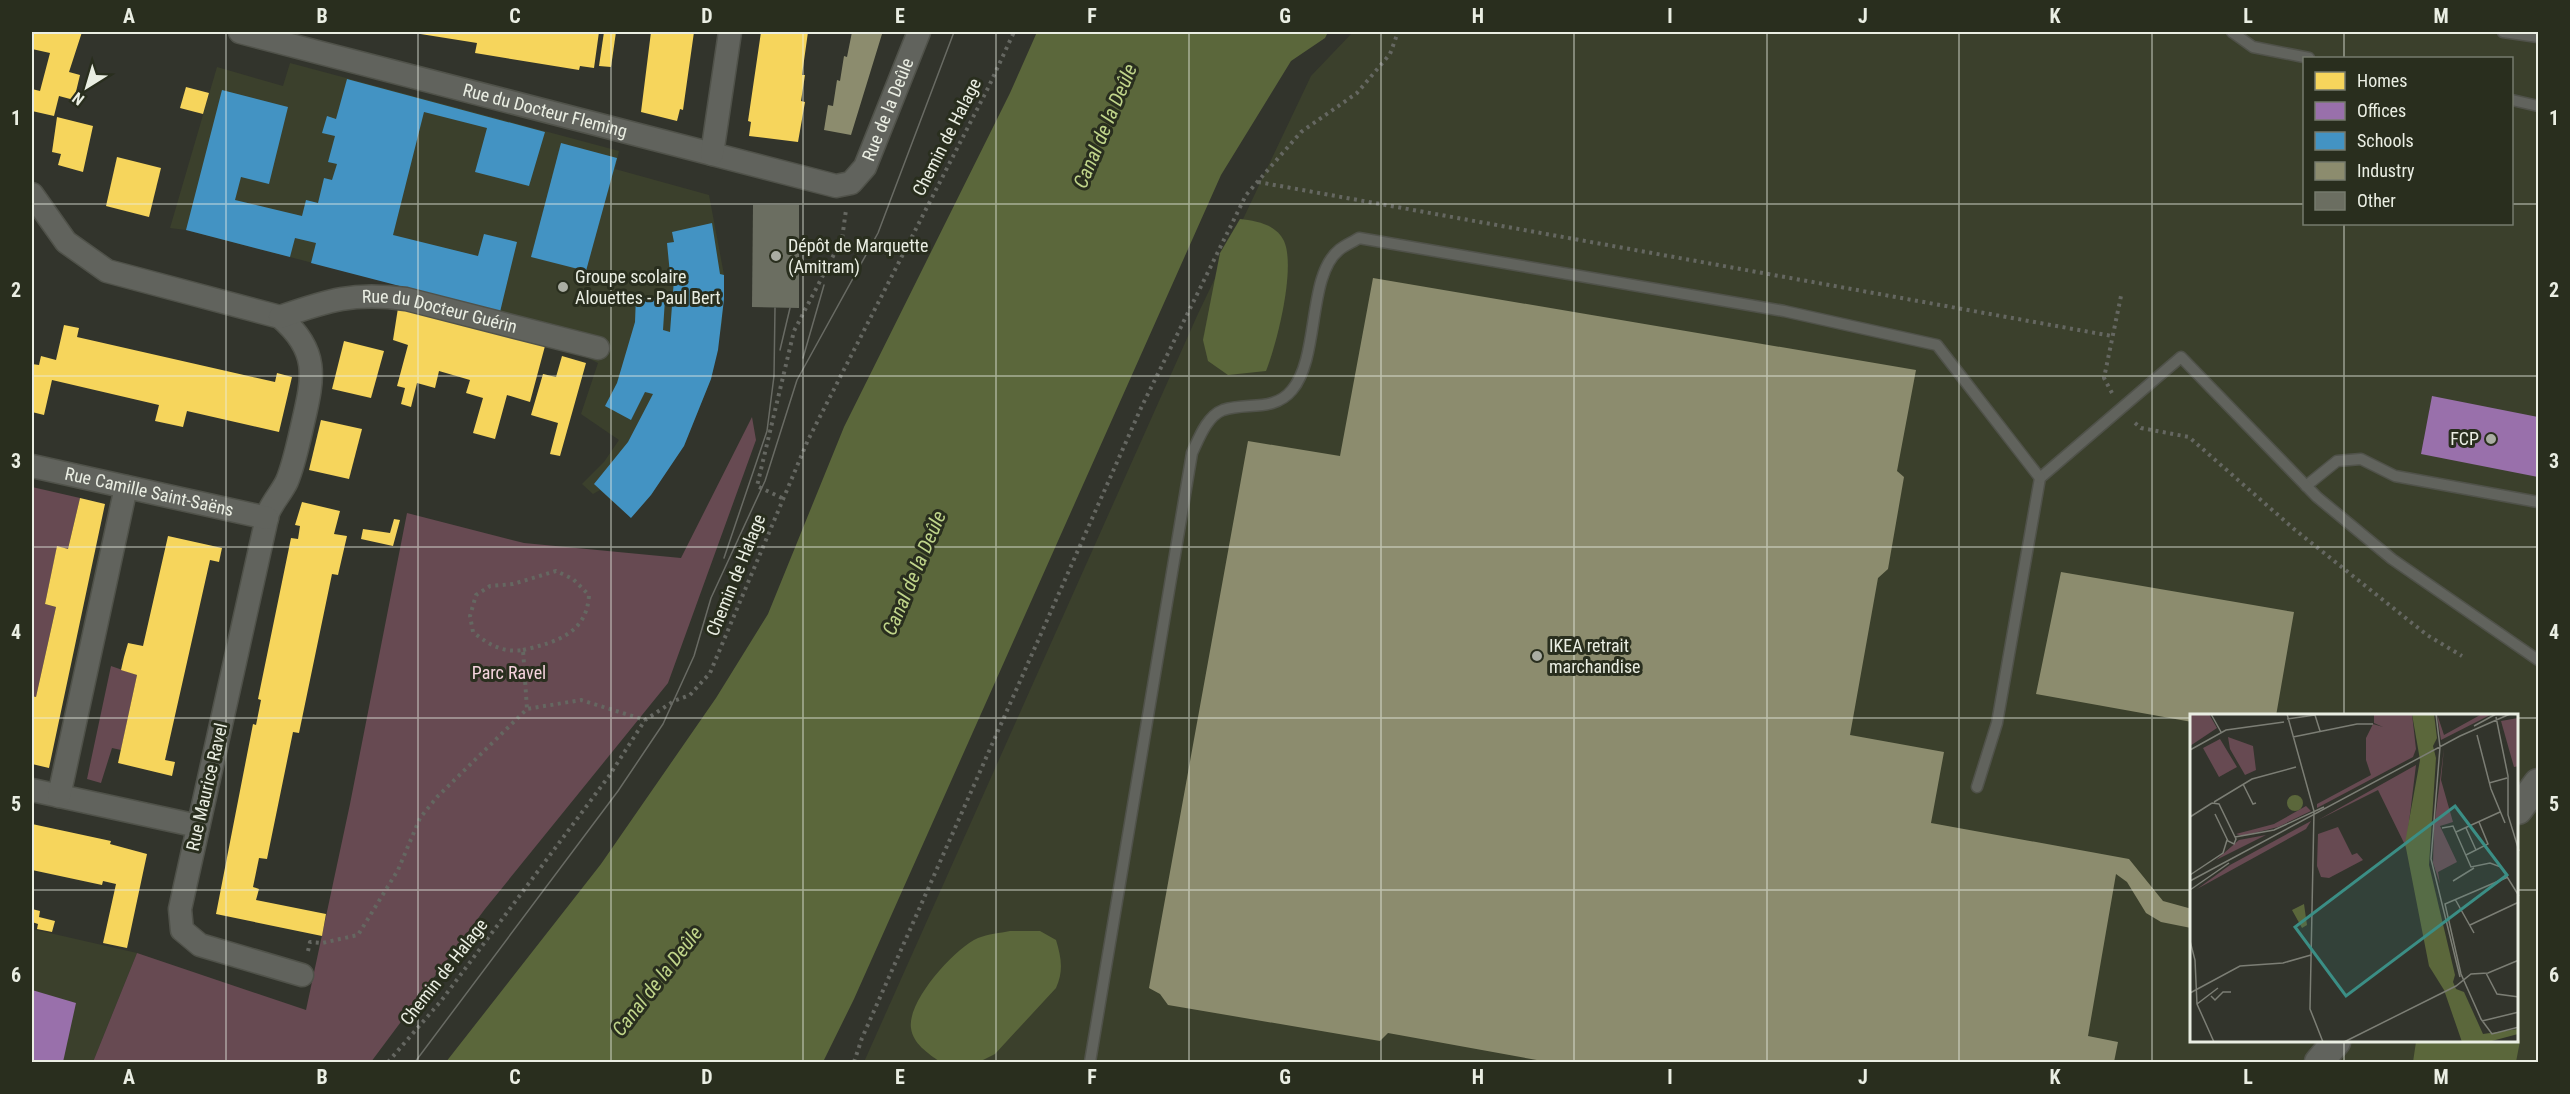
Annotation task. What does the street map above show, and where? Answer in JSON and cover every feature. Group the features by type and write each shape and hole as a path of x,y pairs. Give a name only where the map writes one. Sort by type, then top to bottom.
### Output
{"street":[{"name":"Rue du Docteur Fleming","path":"240,32 827,185 851,183"},
{"path":"712,154 730,32"},
{"name":"Rue de la Deûle","path":"851,183 861,174 868,160 919,32"},
{"path":"32,194 66,242 107,271 280,317 304,345 311,363 312,381 289,475 267,518"},
{"name":"Rue du Docteur Guérin","path":"280,317 339,298 378,295 598,348"},
{"name":"Rue Camille Saint-Saëns","path":"32,466 267,518"},
{"path":"59,796 126,487"},
{"name":"Rue Maurice Ravel","path":"267,518 180,909 182,930 200,945 302,975"},
{"path":"2519,807 2538,783"},
{"path":"32,790 198,826"},
{"path":"2319,1062 2334,1043"}],"lane":[{"path":"2232,32 2253,47 2304,57"},
{"path":"2503,32 2538,37"},
{"path":"2513,100 2538,105"},
{"path":"1090,1062 1192,453 1205,426 1222,410 1276,403 1291,391 1303,373 1323,275 1338,251 1359,238 1784,311 1937,345 2040,478"},
{"path":"1977,787 1997,723 2040,478 2181,357 2306,486 2399,564 2538,660"},
{"path":"2306,486 2337,460 2361,459 2395,476 2538,502"}],"path":[{"name":"Chemin de Halage","path":"388,1062 441,1001 609,776 645,720 690,695 710,673 751,580 782,498 831,393 989,86 1014,32"},
{"path":"854,1062 862,1038 1002,718 1141,408 1246,195 1301,132 1357,93 1390,54 1398,32"},
{"path":"1258,182 2112,336"},
{"path":"782,498 757,486 795,331 842,239 851,183"},
{"path":"2121,296 2104,378 2114,396 2134,422 2141,428 2189,437 2294,530 2427,635 2462,656"},
{"path":"556,571 573,579 589,595 588,611 573,633 523,650 512,651 489,645 473,632 470,616 476,595 490,586 513,584 556,571"},
{"path":"523,650 527,709"},
{"path":"302,975 310,942 322,943 358,935 398,870 420,818 437,797 527,709 581,700 645,720"}],"shaded area":[{"path":"1353,32 2538,32 2538,1062 864,1062 1197,316 1311,76"},
{"name":"Groupe scolaire Alouettes - Paul Bert","path":"290,63 619,151 615,169 709,195 724,275 722,323 711,379 684,446 651,495 631,518 600,490 593,494 582,484 604,462 619,440 581,414 598,363 586,357 594,336 186,230 170,228 217,67 283,86"},
{"path":"32,929 137,953 93,1062 32,1062"}],"green space":[{"name":"Parc Ravel","path":"752,417 756,440 668,683 485,909 371,1062 93,1062 137,953 306,1010 350,804 407,513 524,543 681,558"},
{"path":"32,487 80,498 68,549 57,547 45,604 56,607 36,697 32,696"},
{"path":"111,666 137,675 121,750 112,748 101,783 87,779"}],"water":[{"name":"Canal de la Deûle","path":"1037,32 1328,32 1325,38 1291,61 1221,175 854,999 823,1062 446,1062 601,864 716,698 768,614 844,427 1010,93"},
{"path":"1240,219 1265,224 1280,235 1287,253 1288,269 1280,325 1266,371 1228,375 1208,361 1203,340 1220,253"},
{"path":"1010,931 1040,931 1056,940 1061,964 1056,988 995,1054 979,1062 940,1062 922,1048 912,1034 912,1017 924,990 957,952 968,944 978,938"},
{"path":"2520,1041 2516,1062 2413,1062 2416,1043 2519,1043"}],"building: Homes":[{"path":"32,32 82,32 69,72 80,75 74,100 59,96 54,116 32,111 32,89 40,91 50,53 32,49"},
{"path":"408,32 599,32 594,68 580,66 579,70 475,53 477,43"},
{"path":"604,32 616,32 611,67 599,66"},
{"path":"651,32 694,32 683,110 680,109 677,121 641,112"},
{"path":"761,32 808,32 802,75 805,75 801,101 805,102 798,142 749,136 751,122 748,121"},
{"path":"186,87 209,93 203,114 180,108"},
{"path":"57,117 93,126 83,172 58,165 61,154 52,152"},
{"path":"117,157 161,168 149,217 106,206"},
{"path":"398,308 545,346 530,402 507,395 495,439 473,433 483,398 466,393 470,380 439,371 435,388 417,383 411,407 401,404 405,388 397,386 408,345 393,340"},
{"path":"64,325 79,328 77,337 275,382 277,373 292,377 279,432 187,411 183,427 155,421 159,405 52,380 44,415 32,412 32,364 39,365 41,356 56,360"},
{"path":"344,341 384,351 371,398 332,389"},
{"path":"562,356 586,363 560,456 550,454 558,423 531,415 543,374 556,377"},
{"path":"321,420 362,429 349,479 309,470"},
{"path":"80,498 105,504 49,768 32,764 32,696 36,697 56,607 45,604 57,546 68,549"},
{"path":"302,502 340,511 334,534 347,536 338,575 332,574 299,733 293,732 267,859 259,858 253,887 259,889 256,900 326,914 322,936 216,914 253,724 256,725 261,700 258,699 291,538 298,539 300,526 295,525"},
{"path":"394,519 400,520 393,546 361,539 363,529 390,533"},
{"path":"168,536 222,548 219,562 210,560 165,760 175,762 172,776 118,763 137,675 121,670 128,643 143,646"},
{"path":"32,824 111,841 110,844 147,854 127,948 103,943 116,884 103,881 102,885 32,870"},
{"path":"32,909 40,911 39,917 55,921 52,932 37,929 38,924 32,922"}],"building: Offices":[{"path":"2432,396 2538,417 2538,477 2421,454"},
{"path":"32,990 76,1003 63,1062 32,1062"}],"building: Schools":[{"path":"347,79 545,132 529,186 475,172 487,128 424,112 393,235 478,256 484,234 517,242 500,312 311,263 316,243 295,238 290,257 186,230 222,90 288,107 269,184 241,177 235,200 302,216 306,200 318,203 324,178 332,180 337,164 328,162 335,136 322,133 327,116 336,119"},
{"path":"561,143 617,158 586,271 531,257"},
{"path":"712,223 720,274 724,275 724,299 718,350 711,379 684,446 651,495 631,518 594,484 628,442 653,394 645,392 631,420 605,406 617,383 635,322 636,296 665,299 663,330 670,332 674,279 673,274 670,274 667,243 674,242 672,232"}],"building: Industry":[{"path":"852,32 881,32 882,34 851,135 824,130 828,105 833,106 837,80 840,81 844,56 847,57"},
{"name":"IKEA retrait marchandise","path":"1373,278 1916,370 1897,471 1904,477 1888,569 1878,578 1850,735 1944,752 1931,823 2129,859 2163,901 2190,908 2190,928 2161,922 2146,913 2127,882 2116,874 2088,1036 2118,1042 2114,1062 1548,1062 1388,1033 1380,1041 1168,1005 1160,994 1149,988 1248,441 1340,456"},
{"path":"2061,572 2294,612 2276,714 2190,714 2190,722 2036,694"}],"building: Other":[{"name":"Dépôt de Marquette (Amitram)","path":"753,205 799,205 799,308 752,307"}],"tram line":[{"path":"415,1062 618,791 663,724 694,656 711,598 765,481 797,380 878,233 954,32"},
{"path":"803,358 824,285"},
{"path":"724,558 767,431 774,376 775,308"},
{"path":"780,350 790,308"}],"place":[{"name":"Dépôt de Marquette (Amitram)","path":"776,256"},
{"name":"Groupe scolaire Alouettes - Paul Bert","path":"563,287"},
{"name":"FCP","path":"2491,439"},
{"name":"IKEA retrait marchandise","path":"1537,656"}]}
